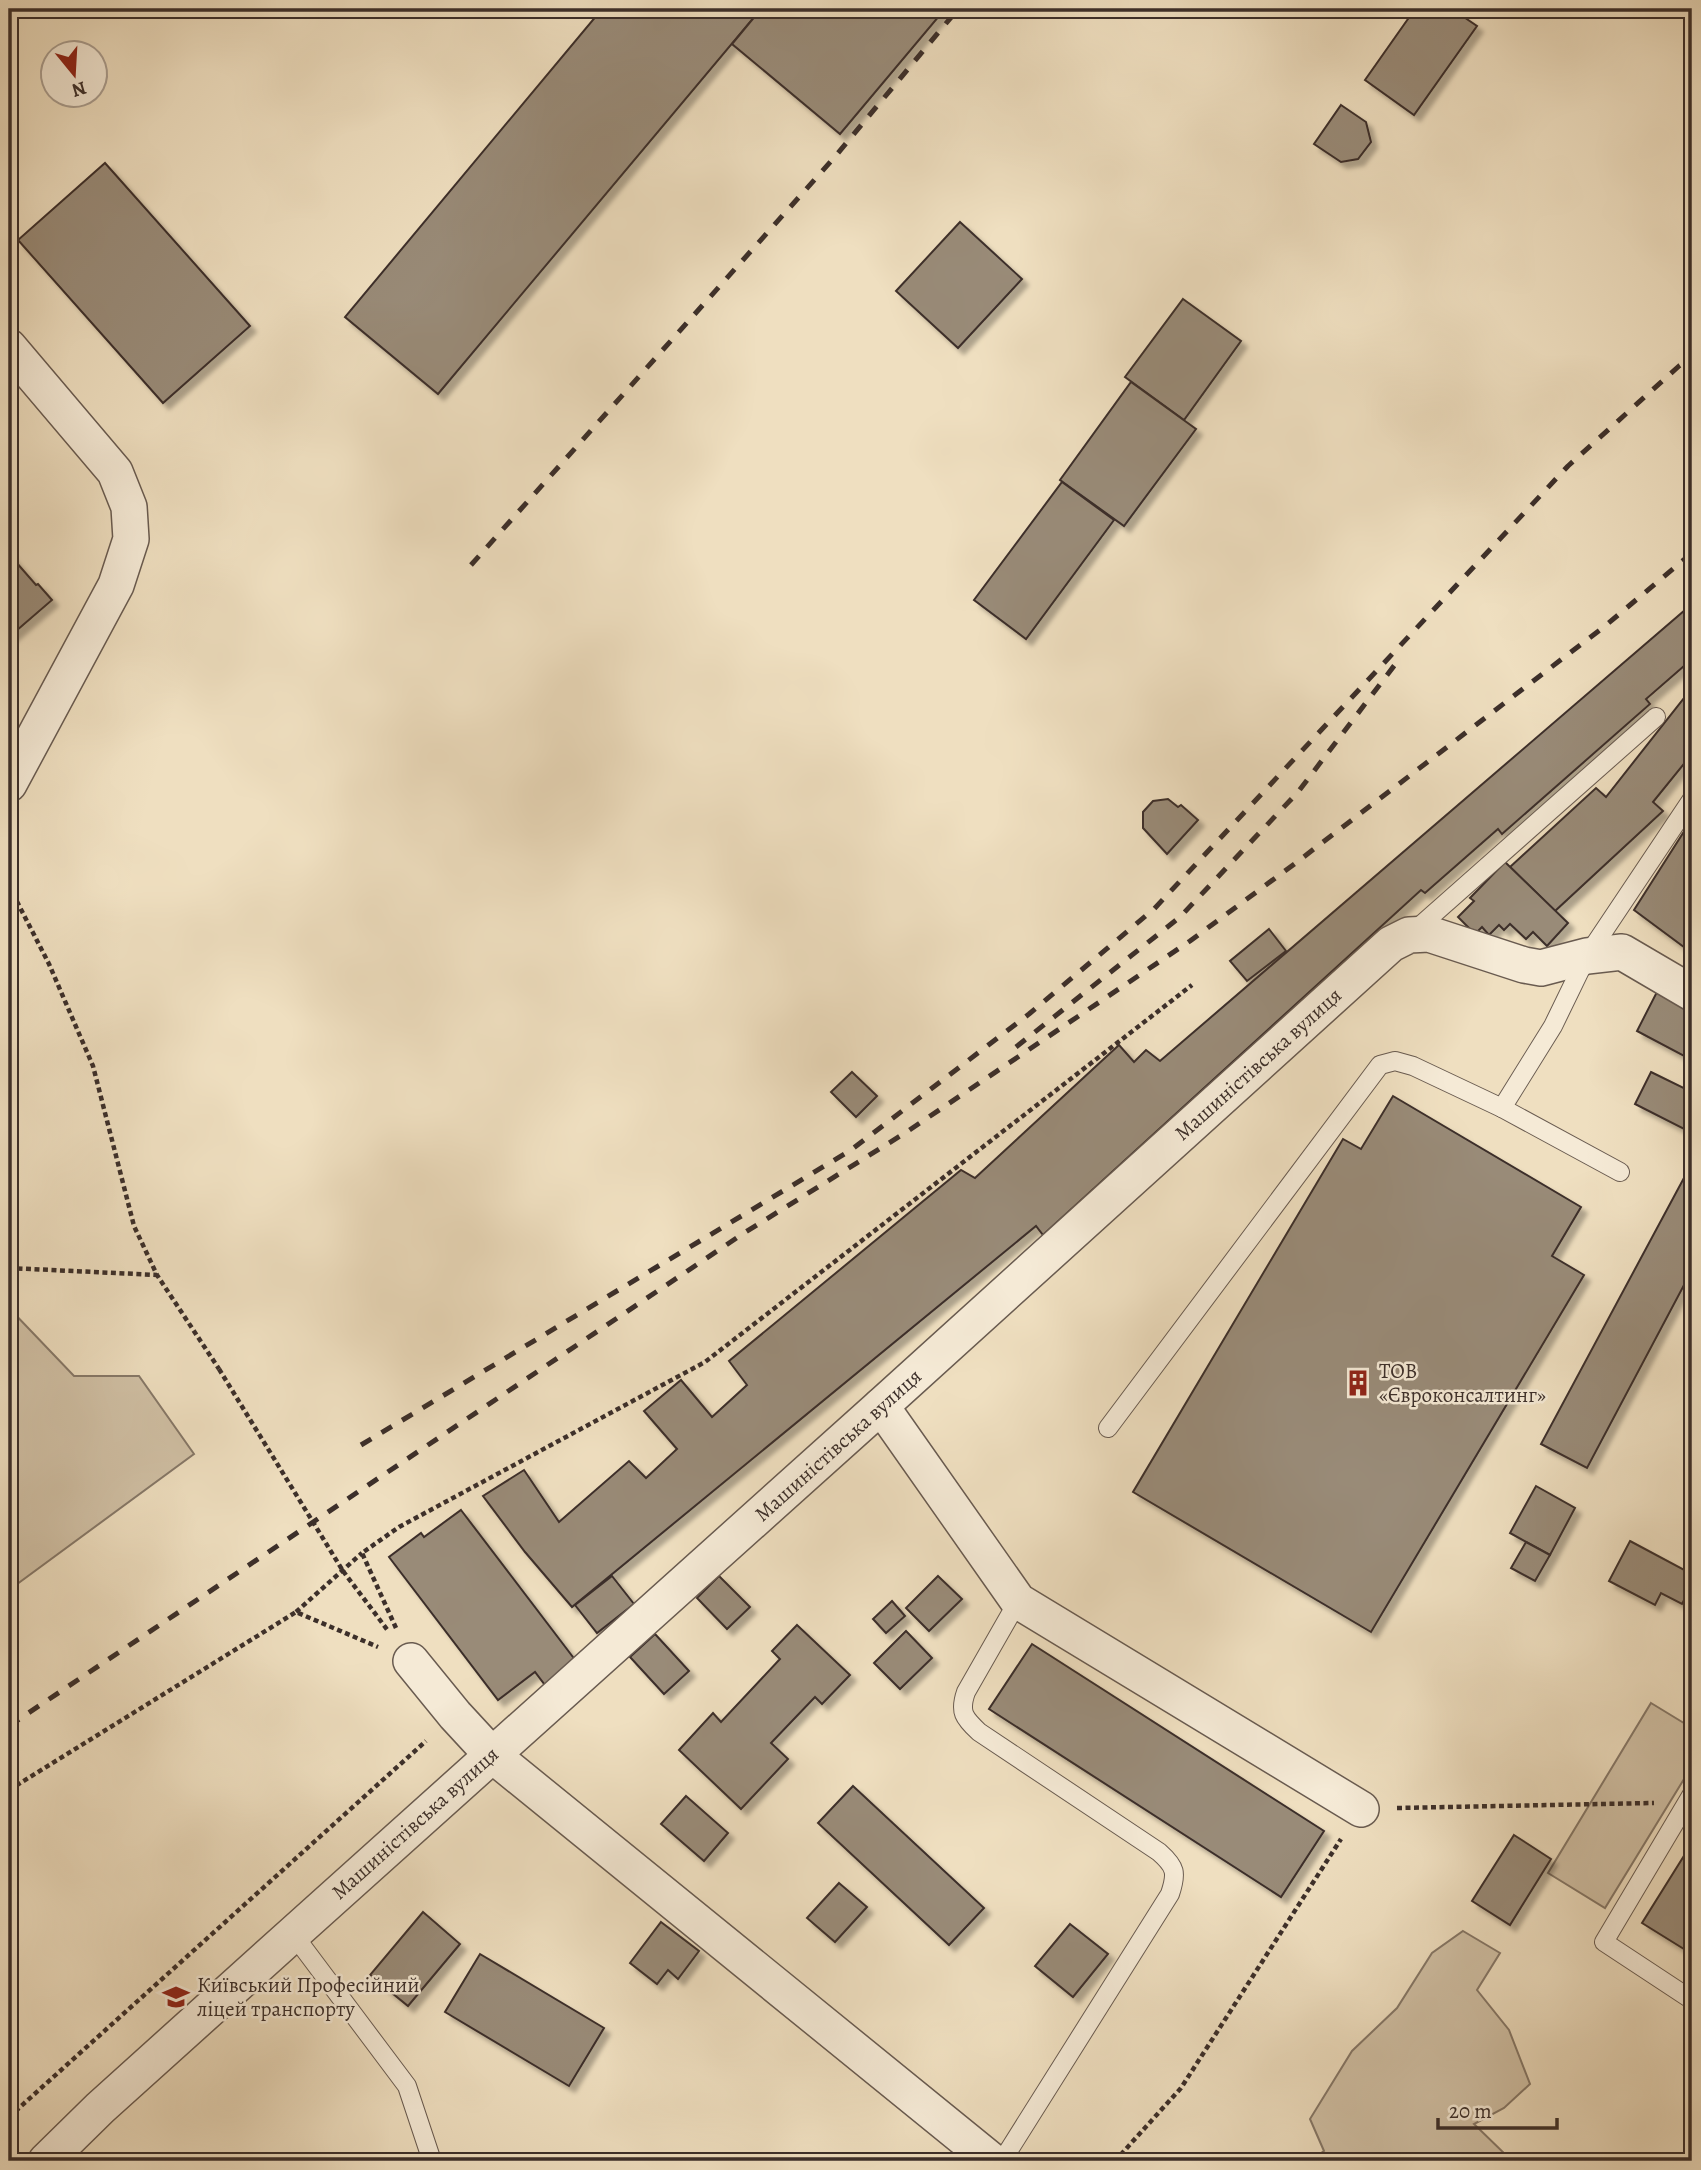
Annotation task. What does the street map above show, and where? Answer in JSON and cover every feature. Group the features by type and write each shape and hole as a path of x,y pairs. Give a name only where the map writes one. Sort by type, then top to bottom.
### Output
{"street":[{"path":"9,347 116,472 129,507 131,539 116,585 9,784"},
{"path":"1409,935 1429,934 1541,968 1587,956 1622,953 1692,993"},
{"name":"Машиністівська вулиця","path":"46,2161 100,2108 1391,943 1409,935"},
{"path":"881,1406 1018,1601 1361,1809"},
{"path":"411,1661 491,1754 992,2161"}],"lane":[{"path":"1409,935 1656,717"},
{"path":"1502,1108 1553,1026 1587,956 1692,799"},
{"path":"1108,1428 1380,1065 1395,1060 1413,1066 1502,1108 1620,1172"},
{"path":"1002,2161 1170,1894 1176,1877 1171,1862 1159,1852 966,1720 961,1705 966,1692 1018,1601"},
{"path":"1690,1798 1604,1942 1692,2000"},
{"path":"293,1934 407,2086 432,2161"}],"path":[{"path":"9,886 49,964 93,1066 135,1226 157,1275 219,1369 343,1571 411,1661"},
{"path":"9,1790 296,1612 362,1553 399,1527 705,1362 1192,985"},
{"path":"9,1268 157,1275"},
{"path":"362,1553 411,1661"},
{"path":"296,1612 411,1661"},
{"path":"9,2118 455,1715"},
{"path":"1115,2161 1181,2088 1361,1809 1690,1798"}],"shaded area":[{"path":"9,1308 74,1376 139,1376 194,1454 9,1590"},
{"path":"1651,1703 1692,1728 1692,1766 1605,1908 1548,1873"},
{"path":"1463,1931 1500,1953 1477,1990 1509,2030 1530,2084 1504,2108 1474,2124 1509,2161 1309,2161 1324,2151 1310,2119 1352,2051 1397,2008 1432,1953"}],"building":[{"path":"602,9 761,9 438,394 345,317"},
{"path":"761,9 945,9 840,134 732,44"},
{"path":"1415,9 1452,9 1477,26 1414,115 1365,80"},
{"path":"1341,105 1366,122 1371,142 1358,159 1341,162 1314,144"},
{"path":"105,163 250,326 163,403 18,240"},
{"path":"960,222 1022,279 958,348 896,291"},
{"path":"1183,299 1241,341 1184,420 1125,377"},
{"path":"1131,382 1196,429 1124,526 1060,480"},
{"path":"1062,482 1114,520 1026,639 974,600"},
{"path":"9,554 52,600 9,637"},
{"path":"1692,604 1692,659 1646,699 1650,704 1502,834 1498,829 1425,893 1421,890 1043,1235 1036,1226 572,1607 525,1552 483,1496 524,1470 559,1522 629,1461 646,1478 677,1449 644,1411 681,1380 712,1417 747,1385 729,1361 961,1170 975,1178 1119,1045 1134,1062 1146,1050 1160,1061"},
{"path":"1692,688 1692,754 1653,802 1663,811 1555,911 1510,867 1596,788 1606,797"},
{"path":"1168,799 1178,807 1181,805 1198,820 1167,854 1143,828 1143,812 1153,801"},
{"path":"1692,819 1692,953 1634,910"},
{"path":"1505,862 1568,923 1547,946 1533,932 1526,939 1510,924 1504,930 1499,925 1489,935 1482,927 1475,934 1458,917 1474,901 1470,898"},
{"path":"1269,929 1286,951 1247,981 1230,961"},
{"path":"1660,986 1692,1003 1692,1046 1686,1057 1637,1031"},
{"path":"852,1072 877,1096 856,1117 831,1092"},
{"path":"1651,1072 1692,1092 1690,1132 1635,1104"},
{"name":"ТОВ «Євроконсалтинг»","path":"1393,1096 1581,1207 1552,1256 1584,1275 1371,1632 1133,1492 1343,1139 1361,1149"},
{"path":"1692,1163 1692,1270 1587,1468 1541,1444"},
{"path":"1536,1486 1575,1508 1550,1555 1510,1533"},
{"path":"461,1510 579,1665 548,1689 535,1672 498,1700 389,1557 421,1533 424,1537"},
{"path":"1630,1541 1692,1574 1692,1585 1682,1604 1661,1593 1655,1605 1609,1581"},
{"path":"1526,1542 1550,1555 1535,1581 1511,1568"},
{"path":"612,1576 634,1604 597,1633 575,1605"},
{"path":"719,1576 750,1607 727,1629 697,1598"},
{"path":"938,1576 962,1599 929,1631 906,1608"},
{"path":"892,1601 905,1616 886,1633 873,1619"},
{"path":"797,1625 850,1675 822,1704 815,1697 771,1743 788,1759 741,1809 679,1750 713,1713 721,1722 780,1659 772,1651"},
{"path":"906,1631 932,1658 900,1689 874,1663"},
{"path":"655,1634 689,1671 664,1694 630,1657"},
{"path":"1032,1644 1324,1831 1281,1897 989,1709"},
{"path":"853,1786 984,1908 949,1945 818,1823"},
{"path":"686,1796 728,1833 704,1861 661,1824"},
{"path":"1514,1835 1551,1859 1510,1925 1472,1901"},
{"path":"1692,1843 1692,1954 1642,1923"},
{"path":"839,1883 867,1907 835,1942 807,1918"},
{"path":"423,1912 460,1944 408,2006 370,1975"},
{"path":"661,1922 699,1951 678,1979 668,1970 657,1984 630,1963"},
{"path":"1070,1924 1108,1954 1073,1997 1035,1966"},
{"path":"480,1954 604,2028 569,2086 445,2012"}],"railway":[{"path":"471,565 833,159 958,9"},
{"path":"361,1445 851,1150 1029,1014 1154,909 1568,466 1692,357"},
{"path":"9,1726 744,1233 905,1133 1190,941 1605,626 1692,553"},
{"path":"1016,1047 1180,917 1298,792 1400,658"}],"place":[{"name":"ТОВ «Євроконсалтинг»","path":"1358,1383"},
{"name":"Київський Професійний ліцей транспорту","path":"176,1997"}]}
